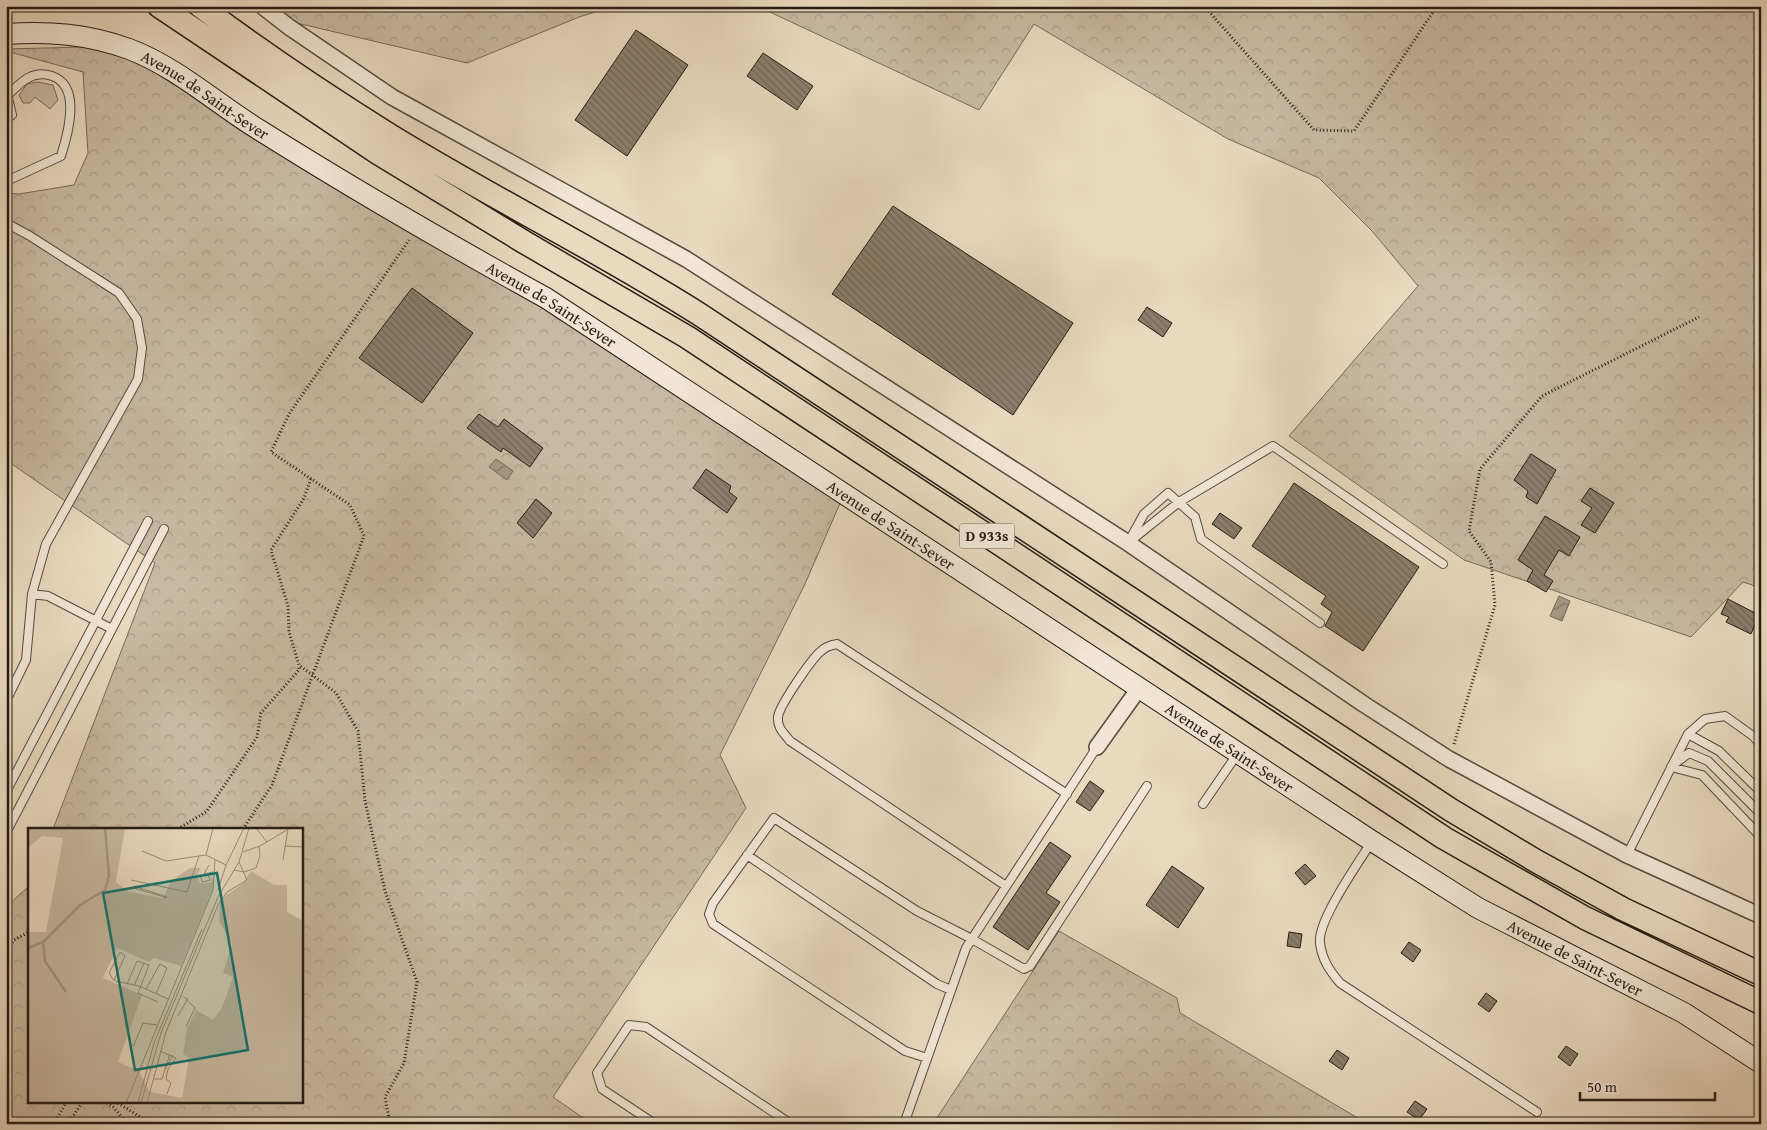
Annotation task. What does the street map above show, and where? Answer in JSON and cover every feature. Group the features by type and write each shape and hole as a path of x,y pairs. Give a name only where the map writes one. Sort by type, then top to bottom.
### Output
{"main road":[{"name":"D 933s","path":"159,6 378,153 687,338 1444,838 1585,918 1761,1004"},
{"name":"D 933s","path":"200,6 233,31 388,134 638,276 699,314 1451,810 1623,909 1761,974"}],"street":[{"path":"262,6 289,27 392,96 686,259 1128,543 1366,705 1450,758 1627,855 1761,916"},
{"name":"Avenue de Saint-Sever","path":"6,34 65,33 97,38 131,50 161,65 259,130 418,227 546,298 1239,752 1372,842 1478,908 1684,1013 1761,1063"},
{"path":"1097,747 1140,687"}],"lane":[{"path":"6,119 12,115 8,92 26,78 42,73 60,79 69,90 70,128 61,156 11,179 6,177"},
{"path":"6,223 30,236 119,293 137,319 142,348 138,379 46,544 32,594 26,660 6,701"},
{"path":"1128,543 1179,502 1273,446 1443,564"},
{"path":"1128,543 1144,514 1168,493 1195,517 1201,539 1320,623"},
{"path":"6,792 148,521"},
{"path":"7,831 164,529"},
{"path":"32,594 48,596 112,629"},
{"path":"1006,886 790,741 780,729 778,718 781,706 819,652 829,645 837,644 1067,794"},
{"path":"1627,855 1688,734 1705,719 1725,716 1753,736 1761,745"},
{"path":"1688,734 1719,752 1761,792"},
{"path":"904,1124 966,948 1097,747"},
{"path":"1203,804 1239,752"},
{"path":"1671,767 1689,753 1708,761 1761,814"},
{"path":"1671,767 1702,775 1761,837"},
{"path":"927,1058 905,1051 713,924 709,914 713,903 774,818 917,911 972,939 1016,967 1024,969 1030,966 1147,786"},
{"path":"1372,842 1325,918 1320,942 1326,967 1340,983 1537,1112"},
{"path":"748,855 937,984 951,990"},
{"path":"655,1124 602,1089 599,1081 597,1073 600,1066 629,1025 646,1027 791,1124"}],"path":[{"path":"1204,6 1314,130 1354,130 1437,6"},
{"path":"244,828 272,785 364,536 350,505 272,452 289,414 418,227"},
{"path":"1450,758 1495,605 1491,562 1469,532 1480,469 1542,396 1699,317"},
{"path":"180,828 207,810 257,737 261,713 299,670 290,632 288,606 271,550 304,498 311,479"},
{"path":"299,665 336,693 358,731 365,801 385,892 417,982 404,1063 385,1097 390,1124"},
{"path":"6,952 14,940 28,933"},
{"path":"54,1124 66,1102"},
{"path":"68,1124 82,1102"},
{"path":"106,1102 113,1107 128,1124"},
{"path":"117,1102 151,1124"}],"green space":[{"path":"266,6 615,6 579,17 467,63 271,17"},
{"path":"757,6 1761,6 1761,588 1743,582 1691,637 1464,560 1289,436 1418,286 1372,231 1319,178 1228,139 1034,24 979,110"},
{"path":"124,46 172,65 841,501 805,584 720,755 746,808 553,1097 592,1124 6,1124 6,907 28,887 28,1102 302,1102 302,828 53,828 155,563 6,460 6,193 19,194 74,185 88,153 83,72 6,51 6,49"},
{"path":"37,82 53,85 58,100 50,109 35,97 30,103 23,103 19,95 27,84"},
{"path":"1059,931 1177,998 1180,1013 1368,1124 933,1124"}],"water":[{"path":"496,459 513,471 507,480 489,467"},
{"path":"1559,596 1570,601 1562,621 1550,616"}],"building":[{"path":"636,30 688,65 627,156 575,120"},
{"path":"763,53 813,86 797,110 747,76"},
{"path":"893,206 1073,323 1013,415 832,294"},
{"path":"412,288 473,333 422,403 359,358"},
{"path":"1147,307 1172,323 1163,337 1138,320"},
{"path":"479,414 498,427 504,419 543,448 530,467 503,448 501,452 467,428"},
{"path":"1531,454 1556,470 1537,504 1526,497 1528,491 1514,480"},
{"path":"706,469 731,486 729,492 737,498 727,513 693,488"},
{"path":"1294,483 1419,567 1363,651 1325,626 1332,612 1321,604 1326,596 1252,546"},
{"path":"1590,488 1614,503 1595,533 1581,525 1592,508 1581,501"},
{"path":"536,499 552,513 533,538 517,523"},
{"path":"1220,513 1242,528 1234,539 1212,524"},
{"path":"1545,516 1580,537 1569,556 1559,550 1544,575 1553,581 1546,592 1527,581 1533,570 1518,560"},
{"path":"1728,599 1759,615 1751,634 1726,622 1729,617 1721,614"},
{"path":"1090,781 1104,791 1090,811 1076,802"},
{"path":"1050,842 1071,856 1046,893 1060,902 1028,950 993,927"},
{"path":"1305,864 1316,876 1305,885 1295,873"},
{"path":"1172,866 1204,888 1178,928 1146,905"},
{"path":"1289,932 1302,934 1300,948 1287,946"},
{"path":"1409,942 1421,950 1413,962 1401,953"},
{"path":"1486,993 1497,1001 1489,1012 1478,1004"},
{"path":"1566,1046 1578,1054 1570,1066 1558,1057"},
{"path":"1337,1050 1349,1058 1342,1070 1329,1061"},
{"path":"1415,1101 1427,1109 1419,1120 1407,1112"}]}
